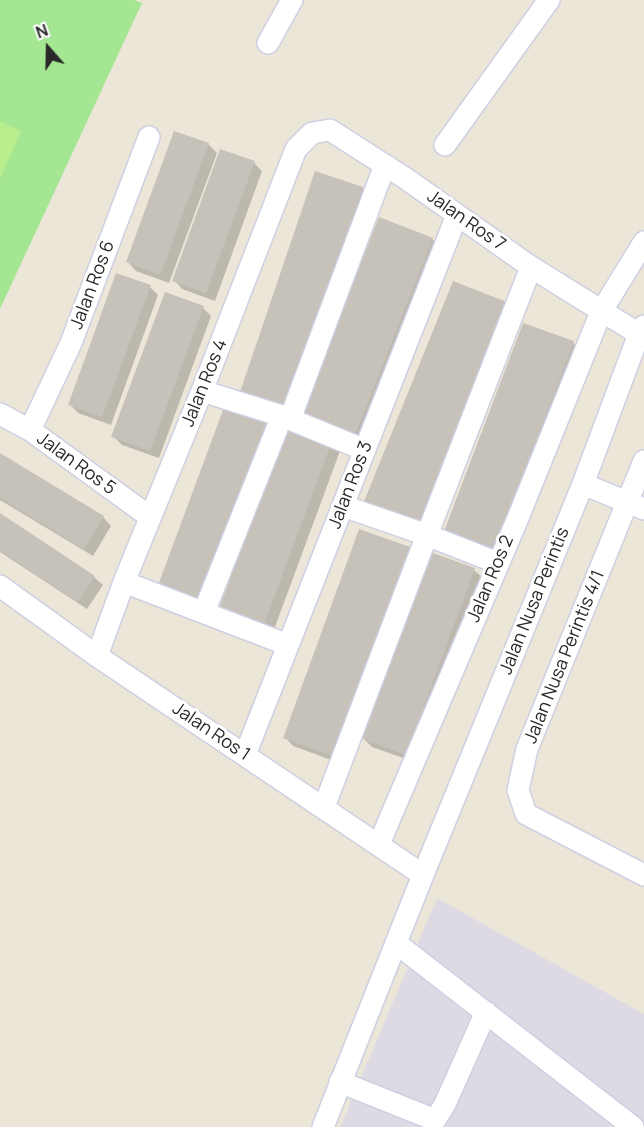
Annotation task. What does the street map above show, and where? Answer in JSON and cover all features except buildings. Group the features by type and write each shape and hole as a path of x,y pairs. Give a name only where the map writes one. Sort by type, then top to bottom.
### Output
{"street":[{"path":"268,43 292,0"},
{"path":"445,144 549,0"},
{"name":"Jalan Ros 7","path":"330,130 457,214 531,267 601,312 641,330"},
{"name":"Jalan Ros 4","path":"97,656 124,582 202,391 296,149 312,133 330,130"},
{"name":"Jalan Ros 6","path":"30,430 71,343 149,137"},
{"path":"204,612 286,418 385,165"},
{"name":"Jalan Ros 3","path":"245,755 457,214"},
{"name":"Jalan Ros 2","path":"379,844 518,518 601,312 644,242"},
{"path":"324,807 531,267"},
{"name":"Jalan Nusa Perintis","path":"323,1127 583,484 641,330"},
{"path":"202,391 286,418 365,450"},
{"name":"Jalan Ros 5","path":"0,414 30,430 150,517"},
{"name":"Jalan Nusa Perintis 4/1","path":"644,461 636,506 527,749 518,790 526,814 644,875"},
{"path":"583,484 636,506"},
{"path":"343,506 498,563"},
{"path":"124,582 288,645"},
{"name":"Jalan Ros 1","path":"0,586 97,656 423,875"},
{"path":"396,943 633,1127"},
{"path":"340,1082 441,1124 445,1104 486,1012"}],"shaded area":[{"path":"437,898 644,1014 644,1127 340,1127"}],"green space":[{"path":"0,0 134,0 142,3 0,309"},
{"path":"0,121 21,131 0,179"}]}
